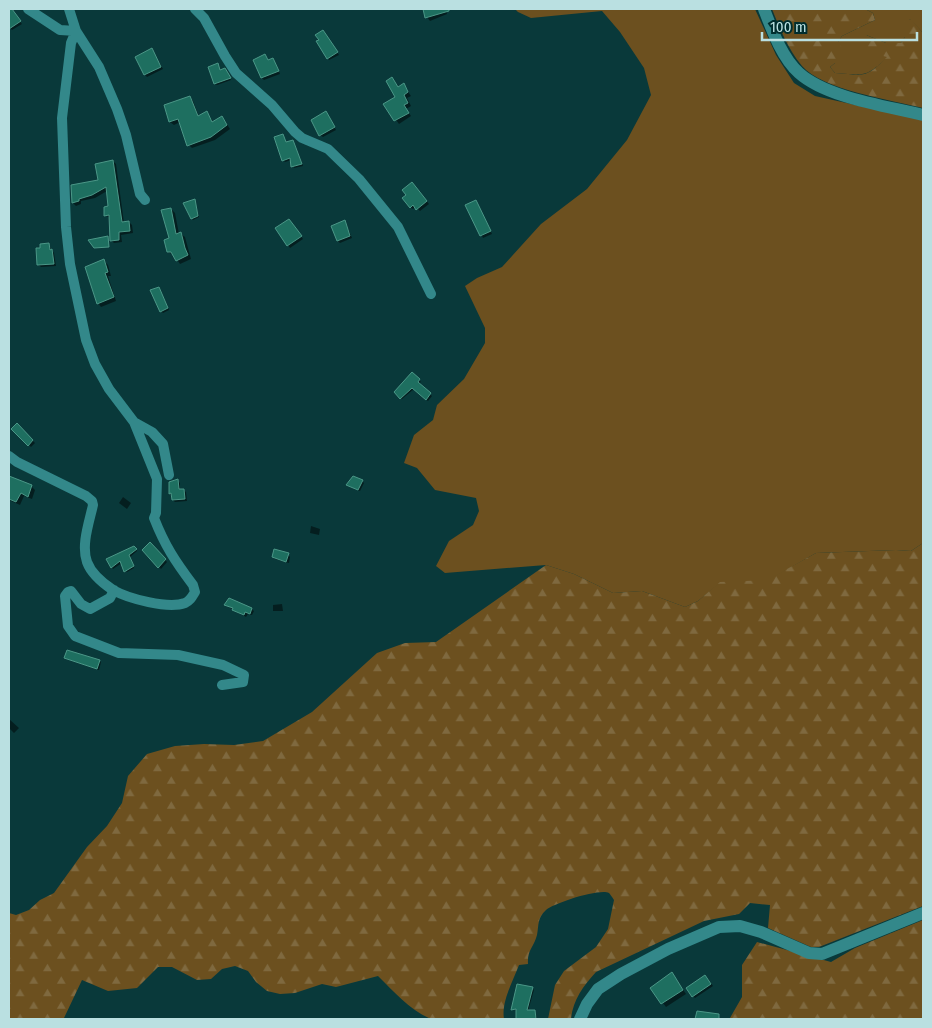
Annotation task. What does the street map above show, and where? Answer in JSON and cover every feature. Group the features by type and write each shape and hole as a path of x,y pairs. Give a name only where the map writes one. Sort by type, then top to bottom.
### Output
{"street":[{"path":"28,9 60,30 76,31"},
{"path":"69,9 76,31 99,67 117,109 126,135 140,194 145,200"},
{"path":"195,9 204,18 236,74 272,105 302,138 328,149 359,179 398,228 432,294"},
{"path":"764,9 784,53 798,73 814,85 846,97 923,115"},
{"path":"9,456 86,496 92,501 93,505 84,549 88,564 98,578 114,590 140,600 165,604 184,604 190,600 195,592 193,585 168,551 154,518 156,513 156,479 134,422 109,389 86,340 70,264 66,227 62,118 71,43 76,31"},
{"path":"134,422 152,432 163,444 170,475"},
{"path":"114,590 110,598 90,609 81,604 71,591 68,592 65,596 68,626 75,636 119,653 178,655 223,665 244,675 243,682 222,685"},
{"path":"580,1019 587,1004 598,989 621,974 668,949 719,927 740,926 761,932 809,953 822,954 923,914"}],"green space":[{"path":"515,9 755,9 776,55 794,83 815,96 923,120 923,543 911,551 816,553 767,581 720,583 698,601 685,607 642,591 613,593 574,574 546,565 445,573 436,566 449,541 473,525 479,511 476,498 435,490 417,468 404,463 414,435 433,420 437,405 464,379 485,343 485,328 465,286 477,278 502,267 541,224 587,189 627,140 651,95 644,68 620,32 602,11 531,18"},
{"path":"772,9 865,9 873,13 875,20 842,36 838,42 850,59 835,63 830,67 835,73 859,75 874,69 887,57 860,50 855,45 859,38 866,35 886,43 901,43 905,37 897,25 911,19 923,33 923,108 841,88 825,82 812,74 802,66 793,53"},
{"path":"865,9 923,9 923,33 910,19 905,37 901,43 886,43 866,35 888,57 874,69 864,74 835,73 830,67 835,63 838,42 842,36 875,20 873,13"},
{"path":"923,543 923,906 819,947 811,947 768,928 770,905 750,903 739,914 704,921 596,972 579,994 571,1019 548,1019 555,985 564,971 596,947 608,929 614,900 609,893 596,893 577,897 551,907 543,913 539,922 536,939 529,955 528,964 519,965 508,992 504,1006 504,1019 431,1019 409,1006 378,976 336,987 322,984 295,993 280,994 267,991 256,982 248,971 235,966 222,969 211,979 197,980 172,967 158,967 137,988 108,991 82,980 64,1018 9,1019 9,913 16,915 29,910 40,900 54,893 87,847 107,826 122,803 128,776 147,754 175,746 204,744 234,745 263,741 312,712 377,653 405,643 436,642 546,565 574,574 613,593 642,591 685,607 698,601 720,582 767,580 816,553 911,551"},
{"path":"923,920 923,1019 730,1018 742,997 742,965 757,942 831,962 855,948"}],"building":[{"path":"9,9 12,9 21,21 9,29"},
{"path":"423,9 449,9 449,11 425,18"},
{"path":"323,30 338,52 327,59 316,41 319,40 315,35"},
{"path":"152,48 161,67 144,75 135,57"},
{"path":"265,54 268,60 273,58 279,71 261,78 253,60"},
{"path":"218,63 220,70 225,68 231,78 214,84 208,67"},
{"path":"392,77 398,87 404,83 408,92 404,95 408,103 404,105 409,113 394,121 383,104 395,97 386,81"},
{"path":"190,96 198,116 207,111 212,122 222,116 227,125 211,137 187,146 178,119 169,122 164,105"},
{"path":"326,111 335,127 319,136 311,120"},
{"path":"283,134 286,142 293,140 302,164 291,167 290,158 282,161 274,137"},
{"path":"113,160 122,222 129,221 130,231 119,232 119,240 110,241 109,215 104,216 104,207 108,206 106,187 72,203 71,185 98,180 95,164"},
{"path":"412,182 427,201 416,210 413,205 410,208 402,198 406,195 402,190"},
{"path":"195,199 198,216 191,219 183,203"},
{"path":"476,200 491,231 480,236 465,205"},
{"path":"171,208 176,234 181,232 188,255 176,261 171,252 167,252 164,240 169,238 161,210"},
{"path":"289,219 302,236 287,246 275,228"},
{"path":"345,220 350,236 337,241 331,226"},
{"path":"108,236 109,247 94,248 88,240"},
{"path":"49,243 50,250 52,249 54,264 37,265 36,248 40,248 40,244"},
{"path":"104,259 108,272 105,273 114,297 97,304 85,267"},
{"path":"159,287 168,308 160,312 150,290"},
{"path":"412,372 420,379 418,382 431,393 426,400 412,388 400,399 394,392"},
{"path":"17,423 33,440 28,446 11,429"},
{"path":"9,476 32,485 28,497 21,493 16,502 9,499"},
{"path":"353,476 363,480 358,490 346,485"},
{"path":"178,479 179,489 184,489 185,499 172,500 171,493 169,494 169,482"},
{"path":"150,542 166,559 158,568 142,550"},
{"path":"134,546 137,549 129,555 134,566 124,572 120,561 111,568 106,559"},
{"path":"274,549 289,553 286,562 272,557"},
{"path":"229,598 252,608 250,614 245,612 244,615 224,605"},
{"path":"67,650 100,660 97,669 64,658"},
{"path":"672,972 683,990 661,1004 650,988"},
{"path":"705,975 711,984 692,997 686,988"},
{"path":"517,984 533,987 527,1010 535,1010 536,1019 516,1019 516,1009 511,1010"},
{"path":"697,1011 719,1014 719,1019 695,1019"}]}
